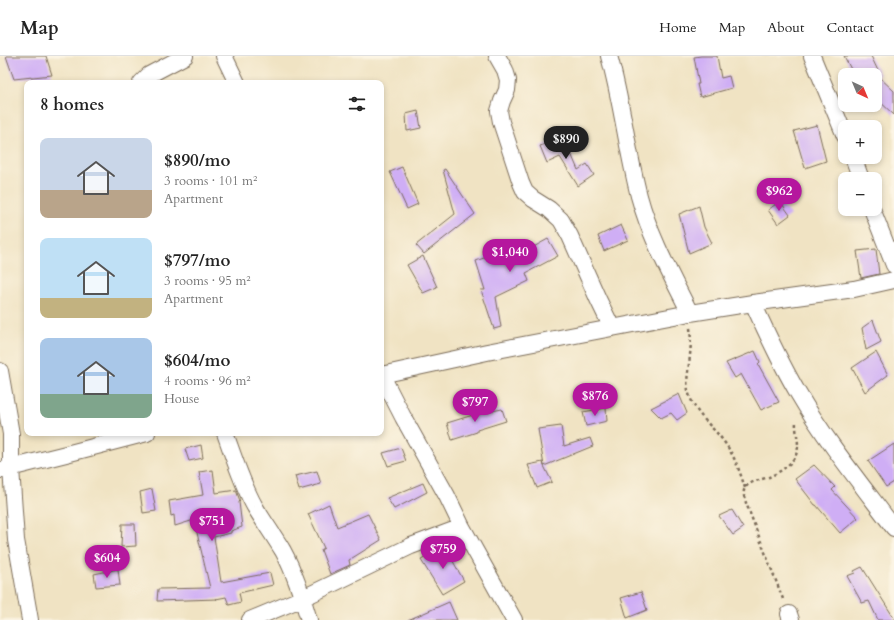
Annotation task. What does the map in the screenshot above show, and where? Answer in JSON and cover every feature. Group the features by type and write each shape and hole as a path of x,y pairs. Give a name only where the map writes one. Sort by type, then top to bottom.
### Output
{"street":[{"path":"144,80 149,75 185,56"},
{"path":"224,56 236,80"},
{"path":"498,56 508,80 507,90 499,111 501,122 521,183 526,192 533,199 549,209 561,220 570,236 612,328"},
{"path":"609,56 615,75 639,196 652,235 690,313"},
{"path":"812,56 838,120"},
{"path":"875,216 894,265"},
{"path":"384,374 487,352 690,313 854,289 894,280"},
{"path":"753,303 771,344 798,393 827,437 894,528"},
{"path":"0,371 11,434 5,469 30,620"},
{"path":"384,381 447,496 462,527 514,620"},
{"path":"5,469 135,436"},
{"path":"226,436 242,479 255,506 283,552 292,570 303,598 309,620"},
{"path":"250,620 303,598 411,546 462,527"}],"path":[{"path":"690,313 691,343 687,384 689,394 693,406 721,438 734,457 745,488 744,493 746,503 790,617"},
{"path":"745,488 750,483 781,471 793,459 797,452 798,445 796,419"}],"building":[{"path":"6,56 46,56 52,75 14,79"},
{"path":"717,56 721,78 729,76 732,88 700,97 694,57"},
{"path":"844,56 871,56 877,68 850,68"},
{"path":"882,80 894,91 894,115 882,104"},
{"path":"418,111 421,128 407,131 406,114"},
{"path":"817,125 826,161 805,168 794,131"},
{"path":"564,137 578,170 587,164 594,175 578,186 560,157 547,163 540,146"},
{"path":"402,167 418,204 407,209 390,172"},
{"path":"445,169 475,214 424,254 416,245 455,214 443,170"},
{"path":"780,201 790,215 778,224 768,210"},
{"path":"699,206 704,227 712,243 689,253 679,214"},
{"path":"621,225 628,240 604,251 598,236"},
{"path":"548,239 558,256 526,273 529,281 496,297 501,327 494,329 481,290 485,290 476,261 515,246 519,255"},
{"path":"876,249 879,274 861,278 857,251"},
{"path":"423,256 437,287 423,293 407,265"},
{"path":"873,320 881,342 866,350 862,328"},
{"path":"755,351 760,362 758,364 779,402 761,410 741,374 735,378 726,363"},
{"path":"876,352 888,375 865,392 852,368"},
{"path":"679,394 687,413 677,420 671,413 661,418 651,408"},
{"path":"606,408 607,421 586,426 583,412"},
{"path":"502,409 506,421 452,440 447,423 473,415"},
{"path":"561,426 564,446 590,438 593,446 544,466 538,429"},
{"path":"894,444 894,482 886,487 868,461"},
{"path":"201,445 203,458 189,461 185,449"},
{"path":"401,448 406,461 388,466 383,453"},
{"path":"543,462 552,482 537,488 528,465"},
{"path":"814,465 835,487 832,490 858,518 840,533 815,505 795,479"},
{"path":"213,470 216,493 236,490 240,501 242,527 231,531 231,533 214,537 221,582 270,573 273,585 239,593 241,602 229,605 226,597 217,599 157,601 158,589 210,588 194,520 175,526 174,515 171,516 169,501 203,495 199,472"},
{"path":"317,471 321,484 299,490 295,476"},
{"path":"423,483 427,492 394,509 387,498"},
{"path":"152,489 156,511 143,513 140,492"},
{"path":"329,504 337,527 368,514 381,540 349,560 350,565 330,574 321,550 324,548 308,514"},
{"path":"732,510 743,528 733,535 719,516"},
{"path":"122,524 135,524 136,546 121,547"},
{"path":"445,547 464,581 442,594 421,560"},
{"path":"862,567 894,620 878,620 869,601 862,603 847,576 855,573 854,571"},
{"path":"118,569 120,585 96,587 94,574"},
{"path":"641,592 647,610 627,618 621,598"},
{"path":"449,602 457,620 408,620"}]}
